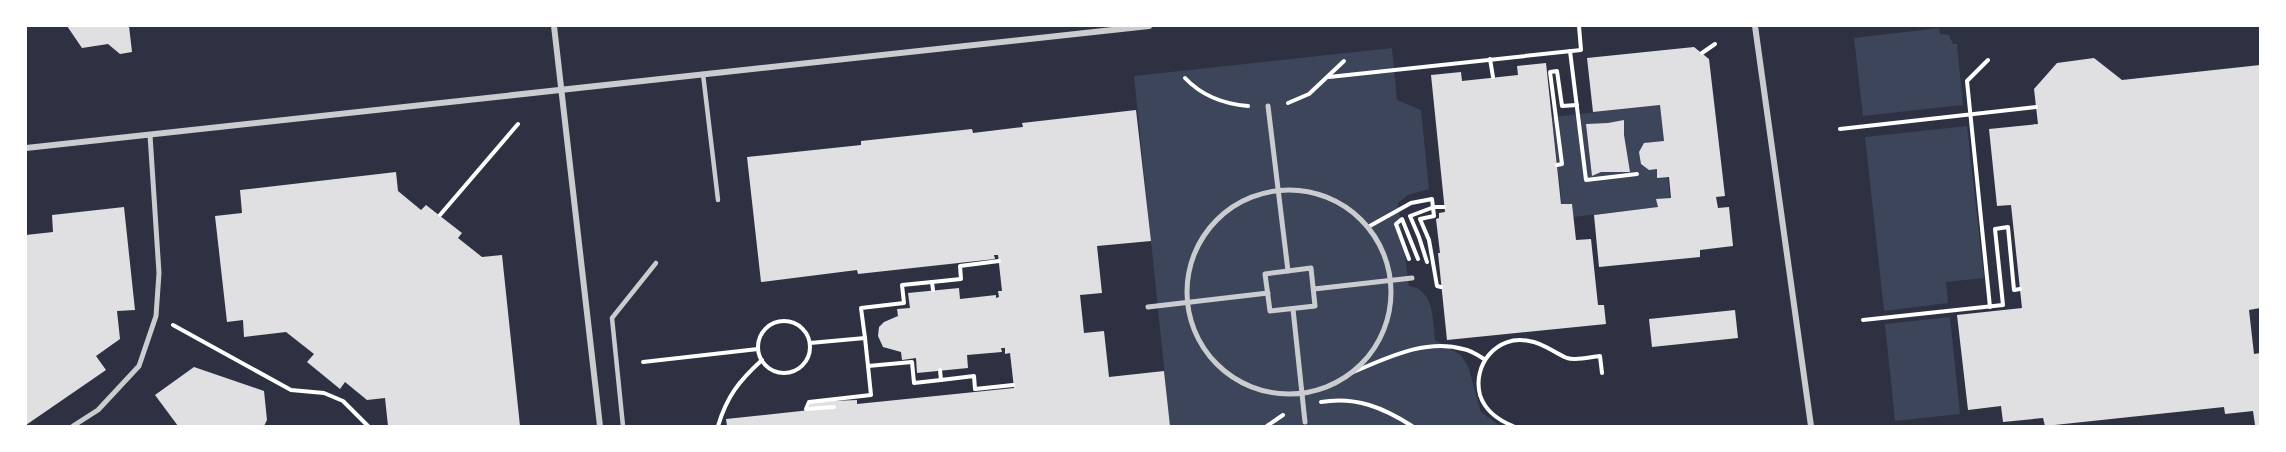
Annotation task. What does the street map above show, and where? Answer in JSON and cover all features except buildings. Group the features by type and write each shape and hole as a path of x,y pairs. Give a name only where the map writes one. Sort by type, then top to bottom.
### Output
{"street":[{"path":"554,26 600,426"},
{"path":"26,148 1149,26"},
{"path":"1755,26 1811,426"},
{"path":"1268,106 1288,271"},
{"path":"73,426 98,410 139,366 156,316 159,273 150,135"},
{"path":"1297,190 1336,201 1353,212 1368,227 1383,252 1390,281 1390,307 1382,333 1373,349 1351,373 1325,387 1303,392 1266,391 1230,375 1215,363 1198,339 1187,303 1189,269 1197,248 1217,220 1243,201 1277,191 1297,190"},
{"path":"1311,268 1314,289 1315,306 1270,311 1265,274 1311,268"},
{"path":"1314,289 1412,278"},
{"path":"1148,307 1268,293"},
{"path":"1293,309 1305,422"}],"lane":[{"path":"703,74 718,200"},
{"path":"623,426 612,318 656,263"}],"path":[{"path":"1329,76 1581,50 1578,26"},
{"path":"1702,53 1715,44"},
{"path":"1570,51 1586,180 1637,174"},
{"path":"1490,59 1493,77"},
{"path":"1988,60 1967,81 1990,307"},
{"path":"1557,165 1562,164 1550,72 1557,71 1562,106 1577,105"},
{"path":"1839,129 2036,107"},
{"path":"440,215 518,124"},
{"path":"1368,227 1411,203 1432,200 1434,216 1420,219 1434,257 1437,286 1441,287"},
{"path":"1427,267 1419,237 1410,216 1434,207 1444,207"},
{"path":"1412,278 1405,244 1396,224 1402,219 1418,257 1420,268"},
{"path":"1863,320 2003,305 1995,229 2008,227 2014,290 2020,290"},
{"path":"834,406 806,409 809,402 871,395 861,308 904,303 902,285 962,279 960,266 999,261"},
{"path":"932,282 933,290"},
{"path":"156,316 291,390 324,393 343,401 368,426"},
{"path":"785,321 801,327 810,343 807,359 795,370 786,373 771,369 762,360 758,349 762,332 776,322 785,321"},
{"path":"810,343 865,338"},
{"path":"1512,426 1497,418 1484,404 1478,381 1484,359 1500,346 1522,339 1545,346 1569,358 1600,356 1602,373"},
{"path":"1351,373 1396,354 1427,348 1463,349 1484,359"},
{"path":"643,362 758,349"},
{"path":"718,426 732,391 743,377 762,360"},
{"path":"868,366 912,362 914,382 974,376 975,389 1013,385"},
{"path":"940,370 941,380"},
{"path":"1266,426 1304,406 1332,400 1358,402 1383,409 1412,426"}],"shaded area":[{"path":"1939,28 1940,34 1949,35 1953,44 1957,44 1963,105 1863,116 1854,38"},
{"path":"1392,48 1397,100 1421,110 1429,189 1408,195 1398,203 1409,286 1417,288 1428,299 1435,340 1461,355 1468,366 1481,412 1500,426 1170,426 1134,76"},
{"path":"1660,105 1670,198 1657,199 1658,207 1573,217 1562,205 1552,117"},
{"path":"1967,126 1984,278 1946,282 1948,303 1884,311 1865,137"},
{"path":"1950,317 1960,414 1895,421 1885,324"}]}
